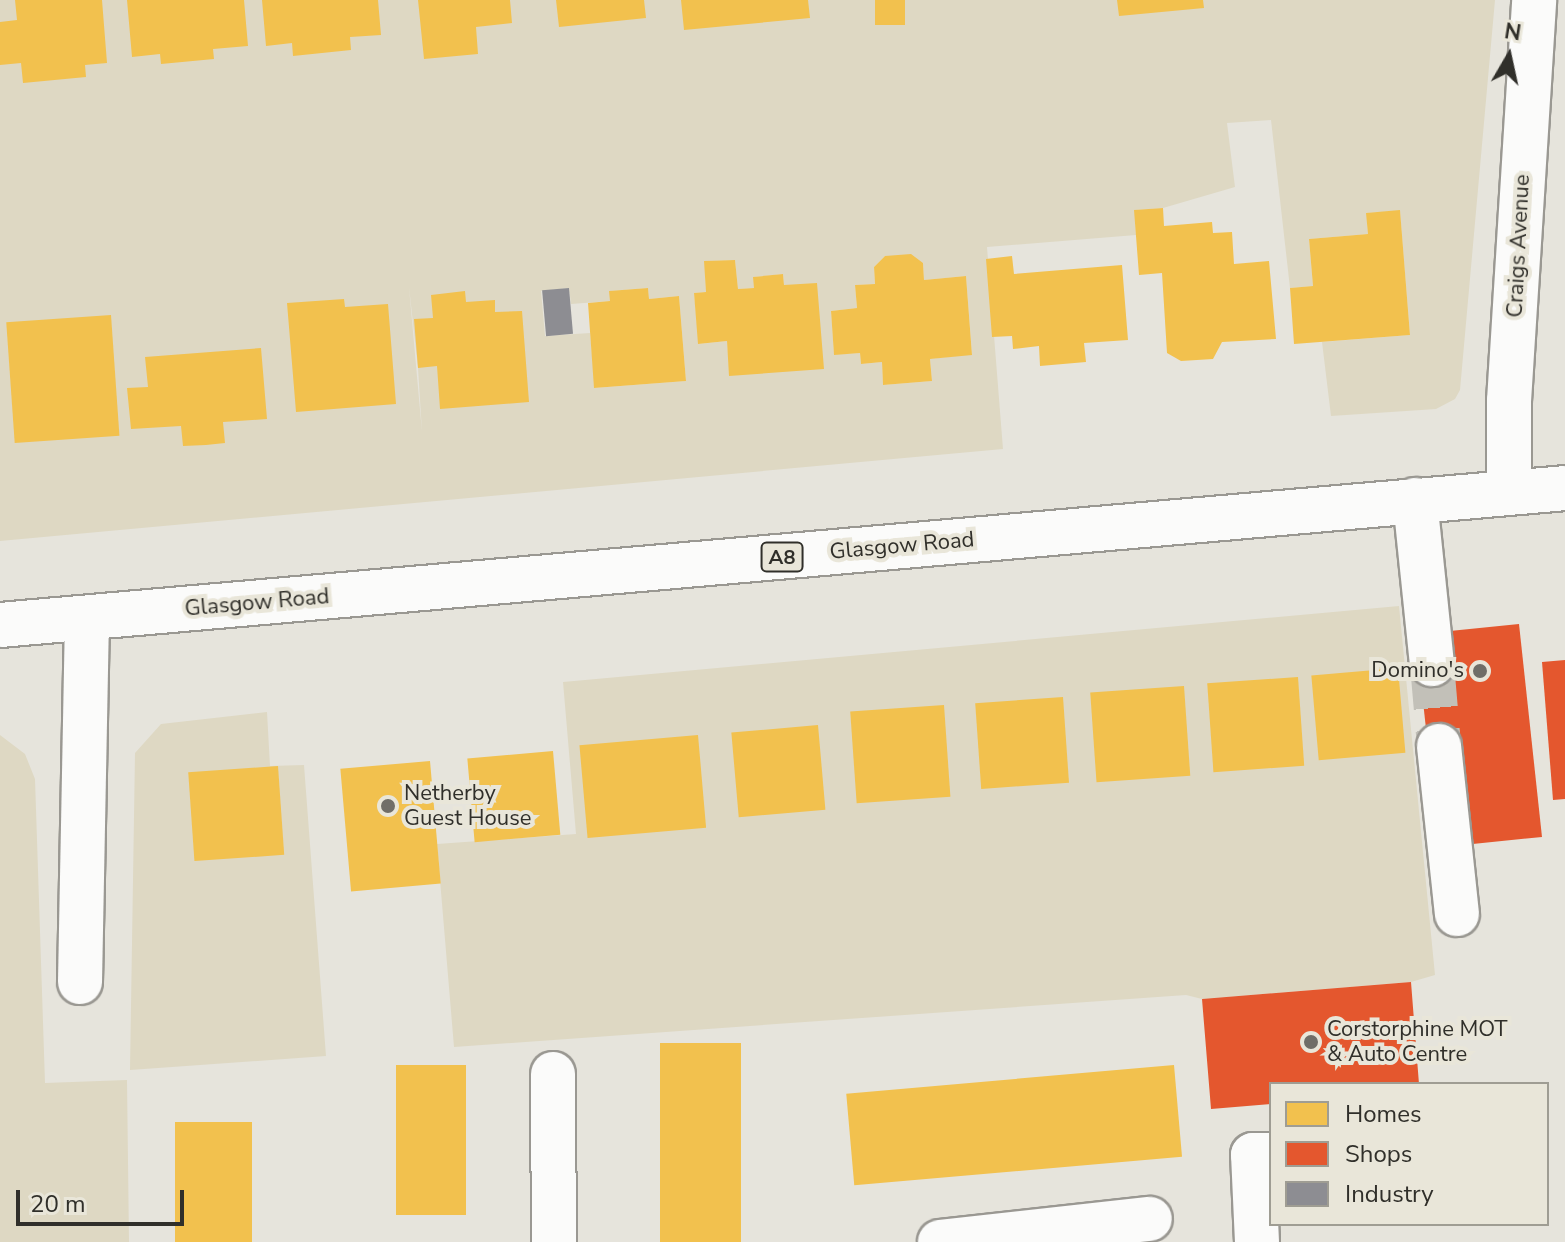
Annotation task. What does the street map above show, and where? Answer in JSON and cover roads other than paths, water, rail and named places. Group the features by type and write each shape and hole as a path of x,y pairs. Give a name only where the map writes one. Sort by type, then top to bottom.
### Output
{"main road":[{"name":"Craigs Avenue","path":"1509,493 1509,401 1534,0"},
{"name":"Glasgow Road","path":"0,625 1565,488"},
{"path":"1415,500 1432,664"},
{"path":"80,982 87,619"},
{"path":"1439,746 1457,914"},
{"path":"553,1074 554,1242"},
{"path":"1257,1242 1253,1155 1269,1155"},
{"path":"940,1242 1059,1235 1150,1219"}],"tunnel":[{"path":"1432,664 1439,746"}],"place":[{"name":"Domino's","path":"1480,671"},
{"name":"Netherby Guest House","path":"388,806"},
{"name":"Corstorphine MOT & Auto Centre","path":"1311,1042"}]}
